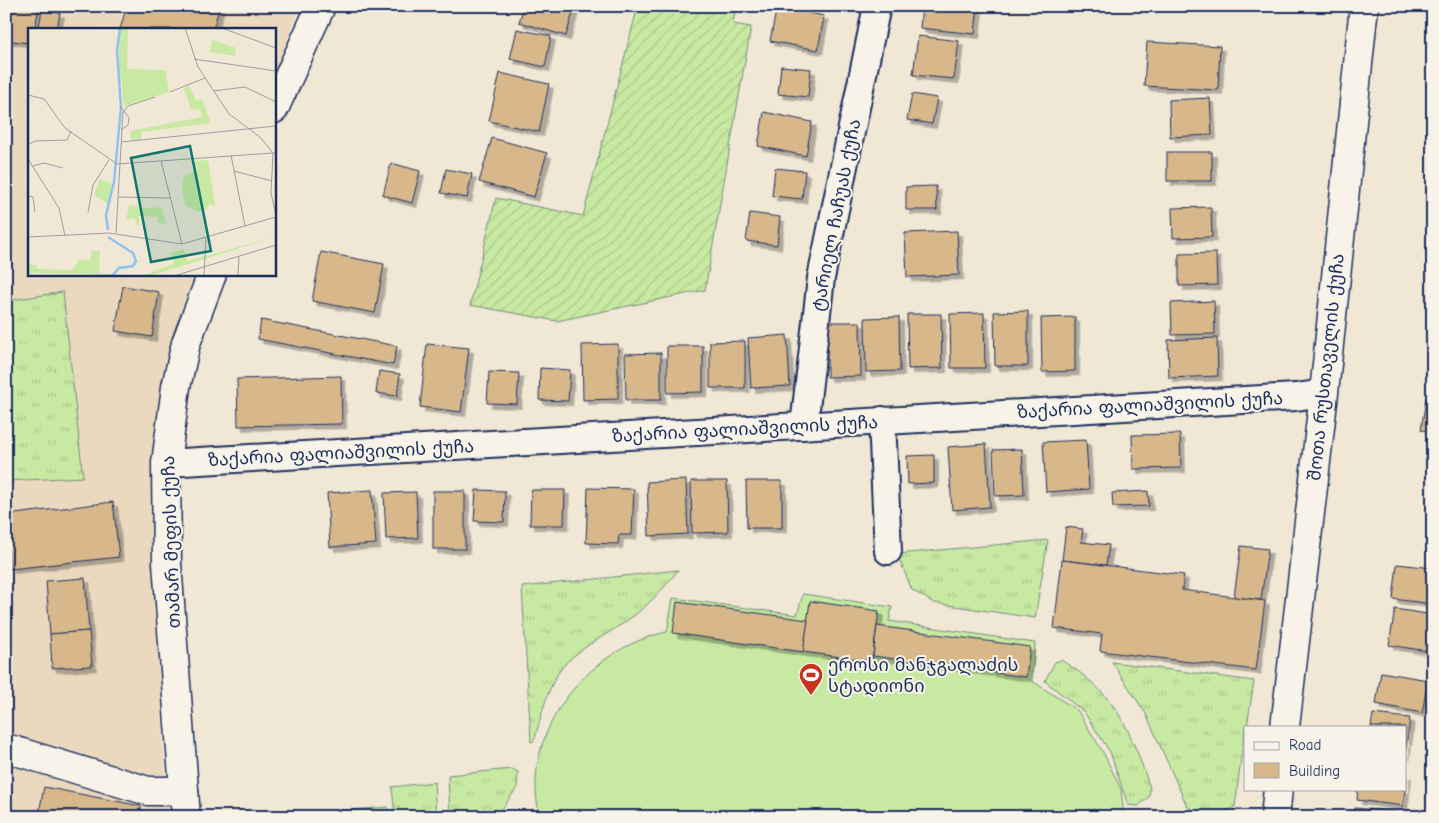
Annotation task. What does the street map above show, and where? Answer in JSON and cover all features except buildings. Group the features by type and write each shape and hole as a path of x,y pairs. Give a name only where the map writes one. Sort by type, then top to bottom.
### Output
{"street":[{"path":"275,107 321,6"},
{"name":"ტარიელ ჩაჩუას ქუჩა","path":"804,426 821,278 876,6"},
{"name":"შოთა რუსთაველის ქუჩა","path":"1285,726 1324,393 1364,6"},
{"name":"თამარ მეფის ქუჩა","path":"185,804 168,563 166,463 176,387 186,343 212,275"},
{"name":"ზაქარია ფალიაშვილის ქუჩა","path":"166,463 1296,397 1324,393"},
{"path":"882,420 888,551"},
{"path":"6,748 185,804"},
{"path":"1275,817 1278,790"}],"shaded area":[{"path":"6,6 301,6 275,70 275,28 28,28 28,275 195,275 182,308 155,435 151,552 168,817 6,817 6,481 83,477 62,293 6,301"}],"green space":[{"path":"638,6 736,6 733,24 751,27 705,290 557,321 470,305 496,198 583,216"},
{"path":"63,292 83,477 6,481 6,301"},
{"path":"1048,540 1035,618 934,603 912,590 897,554"},
{"path":"678,570 639,612 581,650 559,671 550,690 534,741 531,742 522,587"},
{"name":"ეროსი მანჯგალაძის სტადიონი","path":"803,594 892,607 889,621 1035,643 1032,681 1077,710 1103,752 1121,789 1124,817 540,817 536,786 539,755 549,726 565,699 586,676 610,656 638,641 667,632 673,598 797,615"},
{"path":"1061,660 1096,686 1119,715 1128,731 1150,788 1149,797 1138,806 1128,805 1110,752 1084,712 1045,681 1055,662"},
{"path":"1112,662 1254,681 1247,726 1244,726 1235,807 1214,817 1205,817 1187,806 1146,714"},
{"path":"512,769 518,772 517,788 496,817 450,817 448,775"},
{"path":"434,782 436,817 395,817 392,787"},
{"path":"388,807 388,817 289,817 289,815"}],"place":[{"name":"ეროსი მანჯგალაძის სტადიონი","path":"811,696"}]}
